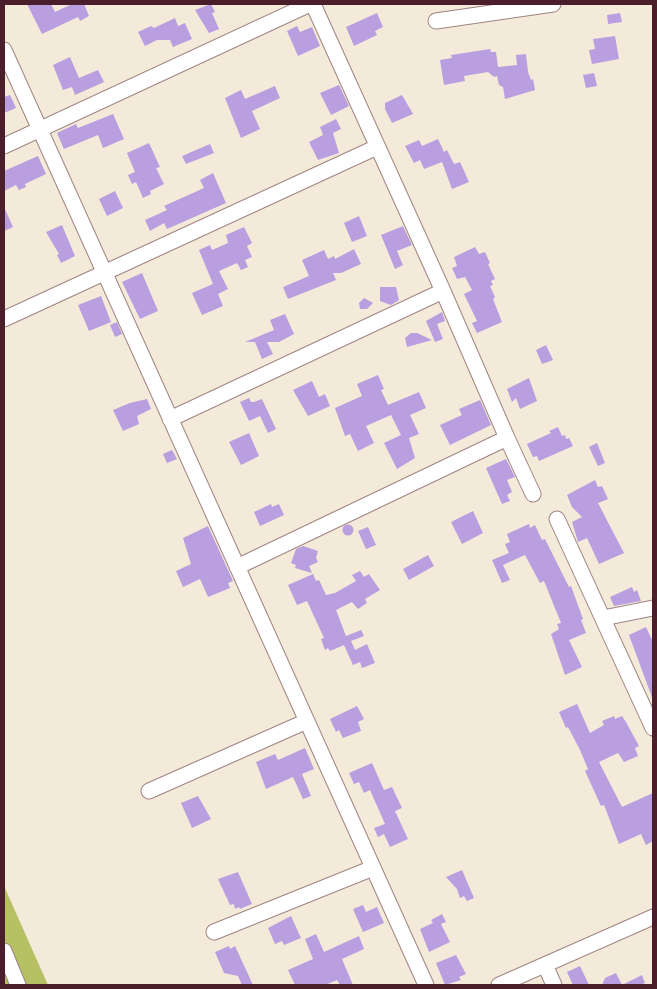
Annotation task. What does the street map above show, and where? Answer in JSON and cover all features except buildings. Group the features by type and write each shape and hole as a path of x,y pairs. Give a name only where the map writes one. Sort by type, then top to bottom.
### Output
{"street":[{"path":"4,146 311,4 443,291 533,494"},
{"path":"436,21 553,4"},
{"path":"4,50 426,985"},
{"path":"4,319 376,147"},
{"path":"170,419 443,291"},
{"path":"237,567 507,438"},
{"path":"557,519 653,728"},
{"path":"604,618 653,608"},
{"path":"149,791 307,721"},
{"path":"214,932 373,868"},
{"path":"499,985 653,917"},
{"path":"4,950 18,985"},
{"path":"545,964 554,985"}],"green space":[{"path":"4,886 48,985 4,985"}]}
